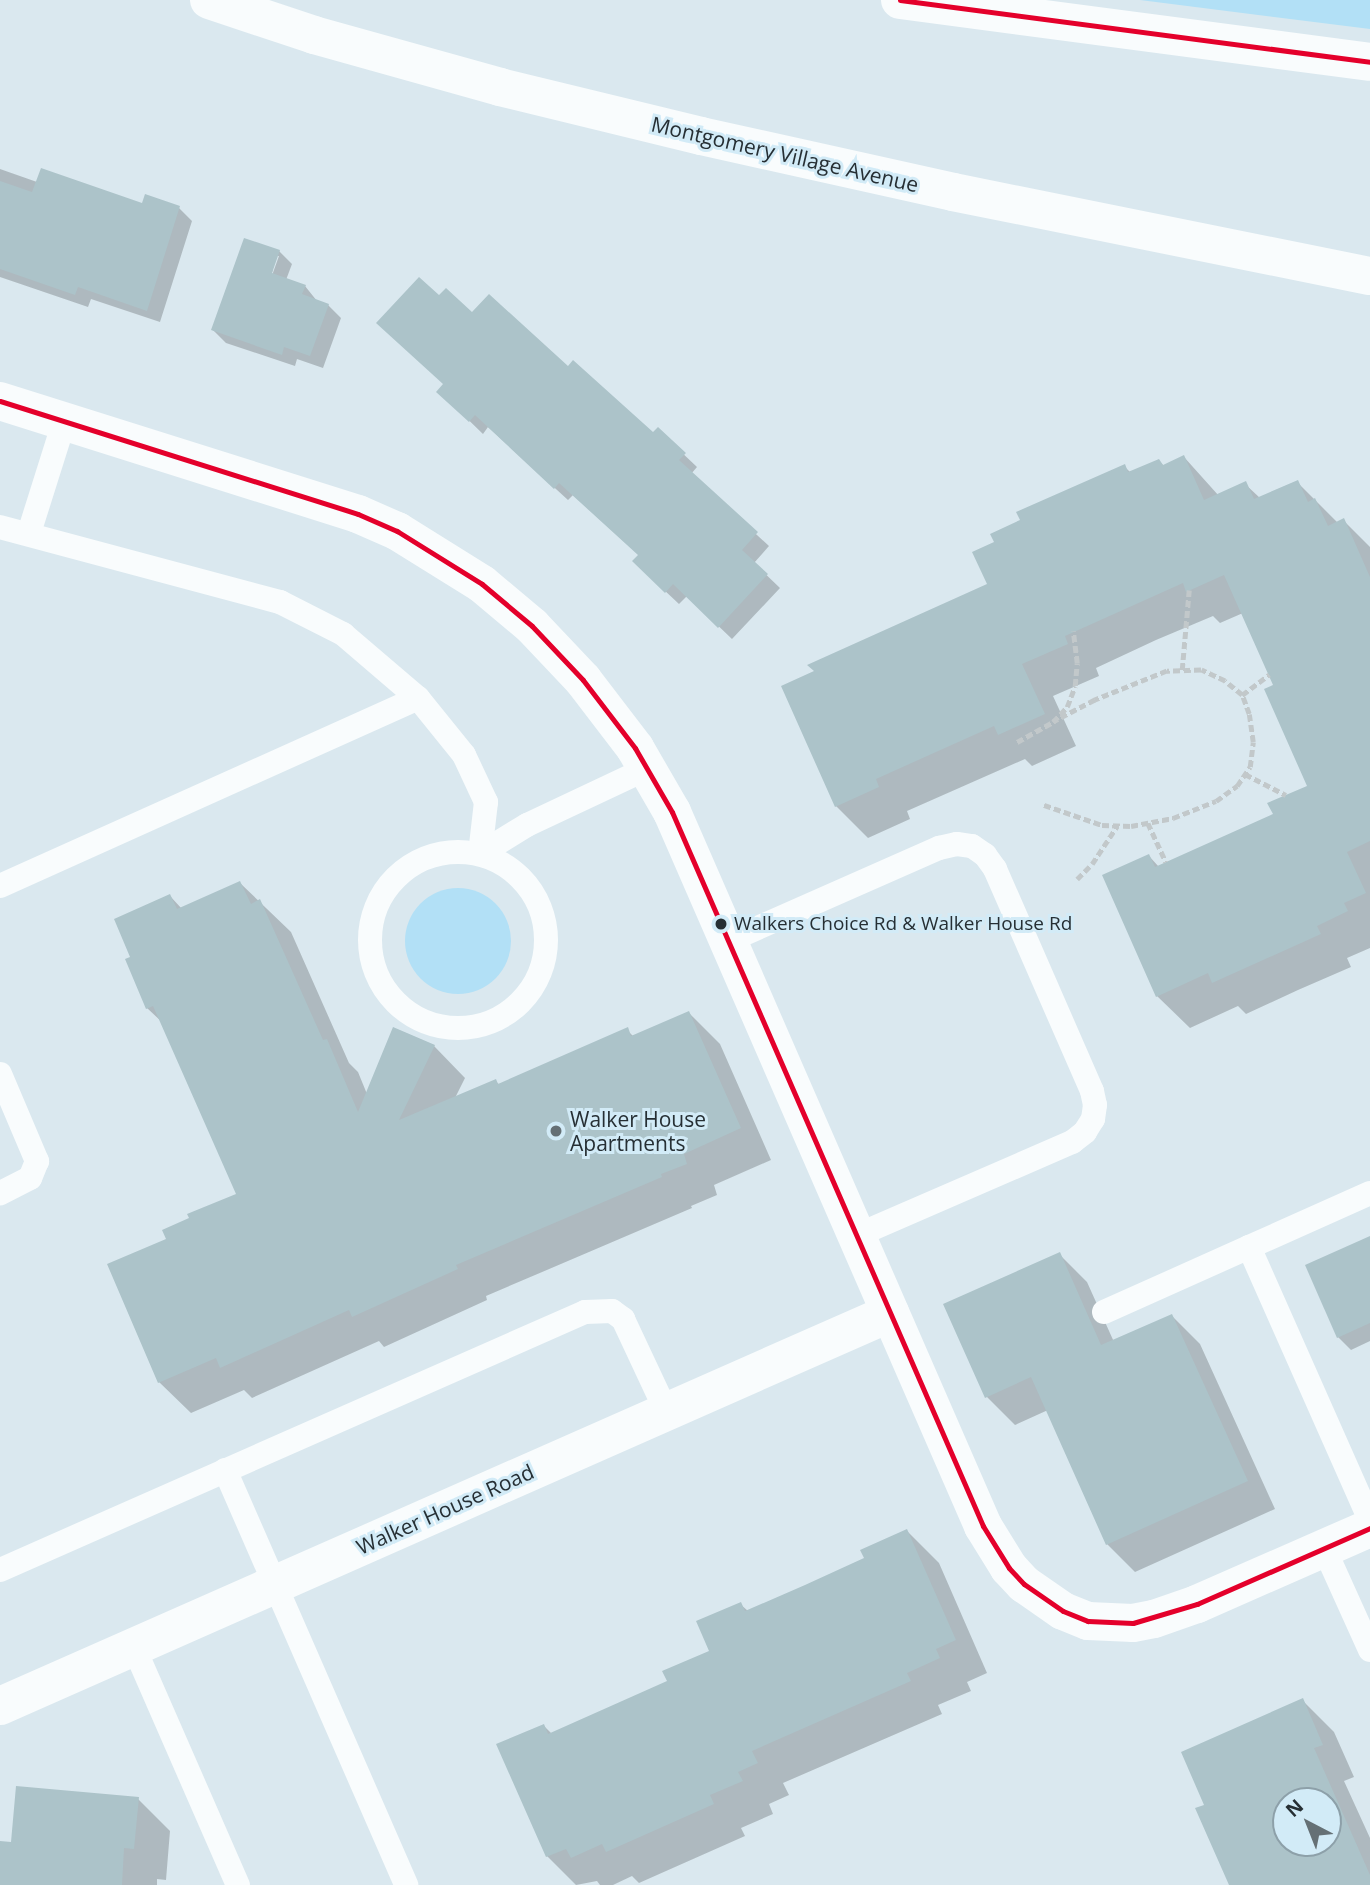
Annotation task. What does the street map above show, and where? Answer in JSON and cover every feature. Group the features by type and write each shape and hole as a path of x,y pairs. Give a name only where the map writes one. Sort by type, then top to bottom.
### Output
{"street":[{"name":"Montgomery Village Avenue","path":"209,0 314,34 486,83 701,136 953,192 1370,276"},
{"path":"900,0 1370,62"},
{"path":"0,401 358,514 434,551 482,584 533,626 583,680 648,768 672,812 856,1236 995,1547 1024,1584 1063,1611 1088,1621 1114,1624 1154,1619 1198,1604 1370,1528"},
{"name":"Walker House Road","path":"0,1706 890,1313"}],"lane":[{"path":"29,533 64,422"},
{"path":"0,527 302,611 362,648 418,698 458,746 483,790 486,816 480,854"},
{"path":"0,886 418,698"},
{"path":"480,854 502,863 520,877 536,895 544,917 547,941 544,964 534,986 520,1004 500,1018 478,1026 455,1028 432,1024 410,1014 394,1001 382,985 370,946 371,925 387,887 410,866 439,854 480,854 527,825 648,768"},
{"path":"728,941 939,848 957,844 972,846 985,855 995,869 1092,1091 1095,1105 1093,1119 1085,1132 1072,1142 856,1236"},
{"path":"0,1073 37,1161 30,1178 0,1193"},
{"path":"1104,1312 1370,1193"},
{"path":"1249,1247 1370,1520"},
{"path":"0,1570 585,1312 599,1309 612,1311 631,1330 666,1412"},
{"path":"225,1470 406,1885"},
{"path":"1324,1548 1370,1650"},
{"path":"133,1645 238,1885"}],"path":[{"path":"1182,670 1189,590"},
{"path":"1053,722 1067,707 1075,686 1077,663 1073,631"},
{"path":"1017,741 1134,683 1167,671 1201,670 1225,681 1242,695 1249,714 1253,742 1250,767 1237,786 1216,801 1173,818 1117,826 1068,816 1044,805"},
{"path":"1242,695 1269,676"},
{"path":"1245,774 1286,795"},
{"path":"1148,823 1166,862"},
{"path":"1077,879 1092,864 1117,826"}],"shaded area":[{"path":"1140,0 1370,0 1370,29"},
{"path":"458,888 478,892 496,903 507,921 511,941 507,961 496,979 478,990 458,994 438,990 420,979 409,961 405,941 409,921 420,903 438,892"}],"building":[{"path":"41,168 142,203 145,194 180,206 147,311 78,287 75,295 0,269 0,181 32,192"},
{"path":"244,238 280,250 272,273 306,285 302,294 329,304 310,356 284,347 282,355 211,330"},
{"path":"419,277 439,295 446,288 472,312 489,294 568,366 573,360 653,432 658,427 686,453 679,460 758,532 742,550 768,574 718,628 673,584 665,593 632,561 638,555 559,483 554,489 475,415 469,422 436,392 443,384 376,323"},
{"path":"1184,455 1204,500 1246,481 1254,499 1298,480 1308,502 1315,498 1328,526 1344,518 1370,577 1370,841 1347,852 1366,893 1344,903 1348,911 1317,926 1321,934 1212,983 1208,973 1156,997 1102,875 1149,854 1155,867 1273,814 1267,803 1307,786 1264,689 1273,685 1224,575 1186,592 1183,583 1065,636 1068,644 1022,664 1045,714 998,735 994,726 876,779 879,787 835,807 781,686 814,671 807,665 987,584 972,552 994,542 990,534 1020,520 1016,512 1125,464 1128,472 1159,459 1163,465"},
{"name":"Walker House Apartments","path":"240,881 251,904 260,899 323,1040 327,1039 358,1112 393,1027 435,1045 399,1120 496,1079 498,1084 628,1027 631,1036 689,1011 741,1128 684,1154 687,1164 661,1174 662,1177 456,1265 458,1269 352,1317 349,1310 220,1368 216,1358 158,1383 107,1264 166,1239 162,1230 189,1218 187,1214 236,1194 153,1006 146,1009 125,959 130,957 114,919 170,894 177,909"},
{"path":"1370,1236 1370,1323 1337,1338 1305,1265"},
{"path":"1060,1252 1101,1345 1172,1314 1248,1481 1106,1545 1031,1377 985,1398 943,1304"},
{"path":"907,1529 956,1640 936,1649 940,1658 907,1673 911,1681 752,1751 758,1763 738,1772 743,1781 710,1795 714,1804 606,1852 602,1844 571,1858 566,1849 546,1857 496,1744 544,1724 548,1734 667,1681 662,1671 709,1651 696,1621 741,1602 745,1611 805,1585 864,1558 860,1550"},
{"path":"1303,1698 1323,1745 1314,1748 1331,1787 1272,1787 1272,1857 1342,1857 1342,1812 1370,1875 1370,1885 1229,1885 1195,1808 1204,1805 1181,1752"},
{"path":"16,1786 139,1797 134,1849 124,1848 122,1885 0,1885 0,1841 11,1842"}],"transit line":[{"path":"900,0 1370,62"},
{"path":"0,401 358,514 397,531 482,584 532,626 583,680 635,748 672,812 983,1526 1009,1568 1024,1584 1063,1611 1088,1621 1133,1623 1197,1604 1370,1528"}],"place":[{"name":"Walkers Choice Rd & Walker House Rd","path":"721,924"},
{"name":"Walker House Apartments","path":"556,1131"}]}
